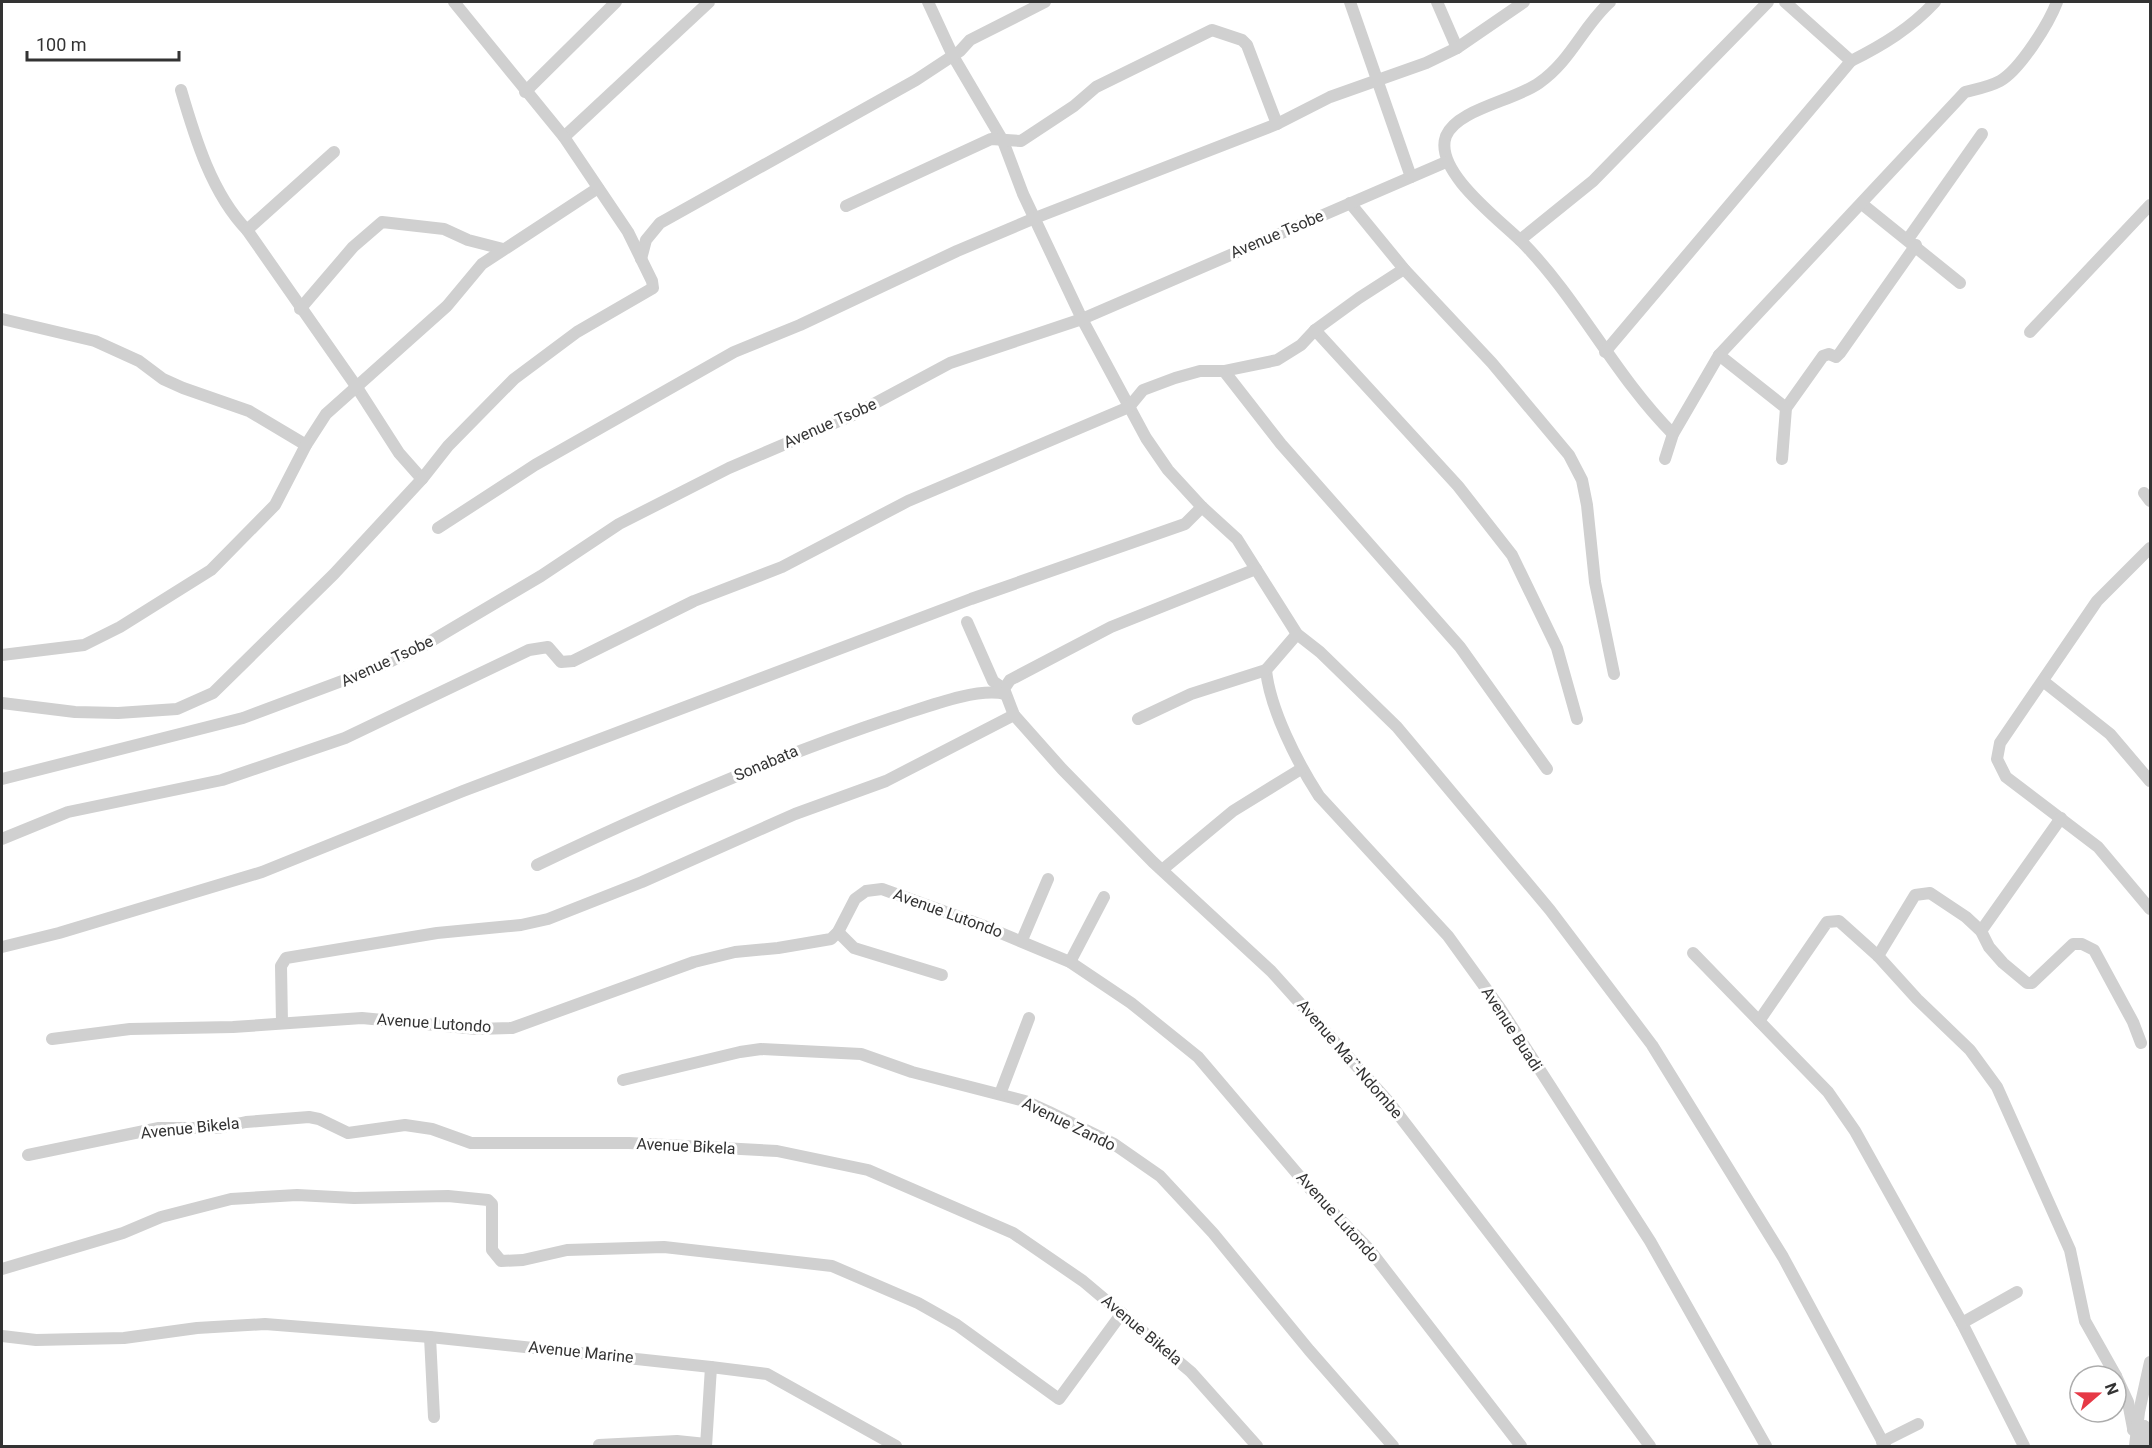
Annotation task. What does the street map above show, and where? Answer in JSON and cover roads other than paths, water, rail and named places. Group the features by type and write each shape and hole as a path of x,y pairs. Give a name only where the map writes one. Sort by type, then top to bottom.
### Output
{"street":[{"path":"525,92 616,2"},
{"path":"564,137 709,2"},
{"path":"928,2 952,56 1003,141 1023,194 1082,319 1129,407 1168,470 1202,507 1237,539 1297,634 1320,652 1397,727 1550,910 1652,1045 1783,1257 1884,1444 1918,1424"},
{"path":"628,232 654,228 916,80 952,56 970,40 1046,2"},
{"path":"1350,2 1411,177"},
{"path":"1437,2 1457,48"},
{"path":"438,528 534,465 734,352 800,326 957,251 1035,218 1277,124 1330,97 1426,63 1457,48 1524,2"},
{"path":"1610,2 1573,51 1539,83 1509,100 1470,113 1456,122 1446,136 1446,162 1464,186 1543,264 1605,352 1673,434"},
{"path":"1520,240 1593,181 1768,2"},
{"path":"1785,2 1851,61"},
{"path":"1605,352 1851,61 1885,44 1910,26 1935,2"},
{"path":"1665,459 1673,434 1719,355 1965,92 1992,86 2011,72 2033,43 2057,2"},
{"path":"2,703 75,712 165,711 193,704 213,693 334,574 422,479 448,446 514,379 559,344 652,288 628,232 564,137 525,92 457,3"},
{"path":"846,206 991,139 1021,141 1074,106 1096,87 1212,30 1242,40 1247,45 1277,124"},
{"path":"181,90 218,187 234,216 247,230 300,309 356,386 399,453 422,479"},
{"path":"1782,459 1786,408 1823,357 1829,354 1836,357 1840,353 1982,134"},
{"path":"247,230 334,152"},
{"name":"Avenue Tsobe","path":"2,779 184,735 232,719 243,718 403,657 541,576 619,524 767,451 854,415 950,363 1082,319 1446,162"},
{"path":"2,656 84,645 129,622 211,570 275,505 306,445 326,414 447,306 482,264 598,188"},
{"path":"1350,203 1404,269 1492,363 1569,455 1582,480 1595,582 1614,674"},
{"path":"1862,204 1960,283"},
{"path":"2030,332 2151,205"},
{"path":"300,309 353,247 382,222 444,229 468,240 503,249"},
{"path":"641,259 646,240 654,228"},
{"path":"2,839 68,812 222,780 345,738 529,650 548,647 561,662 573,661 694,601 782,567 908,501 1129,407 1143,390 1200,371 1224,371 1277,360 1301,345 1315,330 1404,269"},
{"path":"2,319 95,340 139,361 163,379 249,411 306,445"},
{"path":"1315,330 1458,486 1512,555 1557,648 1577,719"},
{"path":"1719,355 1786,408"},
{"path":"1224,371 1281,444 1460,647 1547,769"},
{"path":"2,947 59,933 262,872 485,783 971,599 1185,524 1202,507"},
{"path":"2151,548 2097,602 2000,743 1997,759 2006,777 2098,847 2151,909"},
{"path":"1004,692 1010,680 1111,627 1256,569"},
{"path":"282,1023 281,966 286,958 437,933 521,925 548,919 652,878 795,814 886,781 1011,711 1004,692 993,681 967,622"},
{"path":"1138,719 1191,694 1266,670 1297,634"},
{"name":"Avenue Buadi","path":"1266,670 1271,700 1301,769 1319,796 1448,936 1500,1008 1650,1241 1766,1446"},
{"path":"2043,681 2110,734 2151,781"},
{"name":"Sonabata","path":"537,865 652,811 804,747 925,707 988,692 1004,692"},
{"name":"Avenue Ma¨-Ndombe","path":"1011,711 1062,769 1162,870 1271,971 1388,1101 1496,1240 1650,1446"},
{"path":"1162,870 1233,811 1301,769"},
{"path":"1981,931 2061,818"},
{"path":"1022,940 1048,879"},
{"name":"Avenue Lutondo","path":"52,1039 129,1029 362,1018 477,1029 512,1028 694,962 735,952 823,942 838,932 855,899 866,891 882,889 1022,940 1070,962 1131,1003 1198,1057 1312,1191 1369,1250 1521,1446"},
{"path":"1878,956 1918,893 1930,893 1966,916 1981,931 1989,947 2002,963 2026,983 2032,983 2073,944 2082,944 2094,950 2142,1043"},
{"path":"1070,962 1104,897"},
{"path":"1759,1021 1827,922 1839,921 1878,956 1917,999 1970,1050 1997,1087 2070,1250 2085,1321 2109,1364"},
{"path":"838,932 854,948 942,975"},
{"path":"1693,952 1828,1092 1841,1111 1962,1323 2024,1446"},
{"path":"1000,1094 1029,1018"},
{"name":"Avenue Zando","path":"623,1080 761,1049 861,1054 912,1072 1025,1101 1093,1133 1160,1176 1214,1233 1309,1350 1393,1446"},
{"name":"Avenue Bikela","path":"28,1155 159,1128 218,1128 246,1122 309,1117 319,1119 348,1133 405,1125 420,1126 471,1143 629,1143 777,1151 868,1170 1013,1233 1083,1281 1191,1372 1257,1446"},
{"path":"2,1269 123,1233 162,1217 231,1199 297,1194 354,1198 448,1196 488,1200 492,1204 492,1250 501,1261 524,1260 567,1250 664,1247 770,1257 832,1266 918,1303 957,1325 1059,1399 1122,1313"},
{"path":"1962,1323 2018,1292"},
{"name":"Avenue Marine","path":"2,1336 36,1340 124,1338 197,1328 247,1325 430,1337 711,1366 766,1374 896,1446"},
{"path":"430,1337 434,1417"},
{"path":"2135,1446 2139,1413 2151,1362"},
{"path":"599,1445 677,1441 706,1445 711,1366"},
{"path":"2128,1402 2139,1428 2130,1446"},
{"path":"2139,1428 2147,1428 2144,1446"}]}
